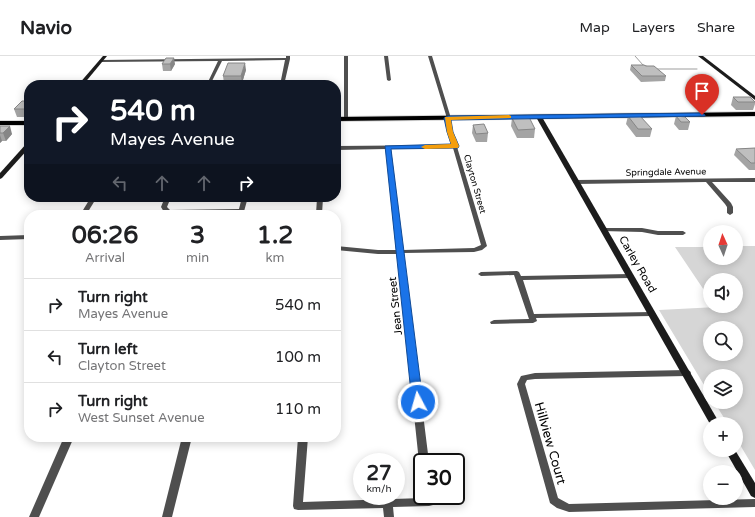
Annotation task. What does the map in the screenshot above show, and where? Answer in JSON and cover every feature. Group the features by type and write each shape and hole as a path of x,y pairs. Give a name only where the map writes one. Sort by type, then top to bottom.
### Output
{"highway":[{"path":"341,119 755,114"},
{"path":"0,123 24,123"}],"street":[{"path":"84,80 105,56"},
{"path":"346,56 346,119"},
{"path":"386,56 389,80"},
{"name":"Clayton Street","path":"401,251 474,250 483,248 484,244 450,132 448,118 430,56"},
{"path":"700,56 755,98"},
{"path":"101,61 288,58 283,80"},
{"path":"210,80 220,60"},
{"name":"Carley Road","path":"539,117 711,417"},
{"path":"341,148 455,146"},
{"name":"Jean Street","path":"388,147 423,453"},
{"path":"0,177 24,150"},
{"name":"Springdale Avenue","path":"576,182 755,180"},
{"path":"708,181 728,203 730,213"},
{"path":"604,230 642,230 658,233 683,233"},
{"path":"0,238 24,237"},
{"path":"341,248 368,251 401,251"},
{"path":"481,274 517,274 533,321 494,322"},
{"path":"519,278 630,276"},
{"path":"532,316 652,314"},
{"name":"Hillview Court","path":"686,373 535,376 524,378 521,384 554,500 560,505 574,508 755,504"},
{"path":"34,517 66,442"},
{"path":"167,517 186,442"},
{"path":"303,442 298,506 353,505"},
{"path":"734,457 755,493"},
{"path":"388,505 389,517"}],"shaded area":[{"path":"743,246 755,246 755,470 743,450 743,417 724,417 718,409 743,409 743,369 703,369 703,383 659,310 703,308 703,313 743,313 743,273 703,273 703,289 675,247 703,247 703,265 743,265"}],"building":[{"path":"166,58 174,58 170,64 162,64"},
{"path":"228,63 245,63 241,76 223,76"},
{"path":"631,65 654,66 666,76 642,76"},
{"path":"733,97 750,97 755,102 738,102"},
{"path":"22,101 24,101 24,109 14,109"},
{"path":"628,116 640,116 652,129 638,129"},
{"path":"676,116 685,117 690,122 681,122"},
{"path":"529,117 535,129 518,130 512,118"},
{"path":"484,124 488,133 476,134 473,125"},
{"path":"0,126 10,126 3,133 0,133"},
{"path":"755,148 755,163 751,163 736,149"}],"waterway":[{"path":"635,56 643,65 649,67"},
{"path":"657,69 697,69"}],"slow traffic":[{"path":"425,147 455,146 447,122 448,118 509,117"}],"route":[{"path":"418,402 388,147 455,146 447,122 448,118 702,115"}]}
